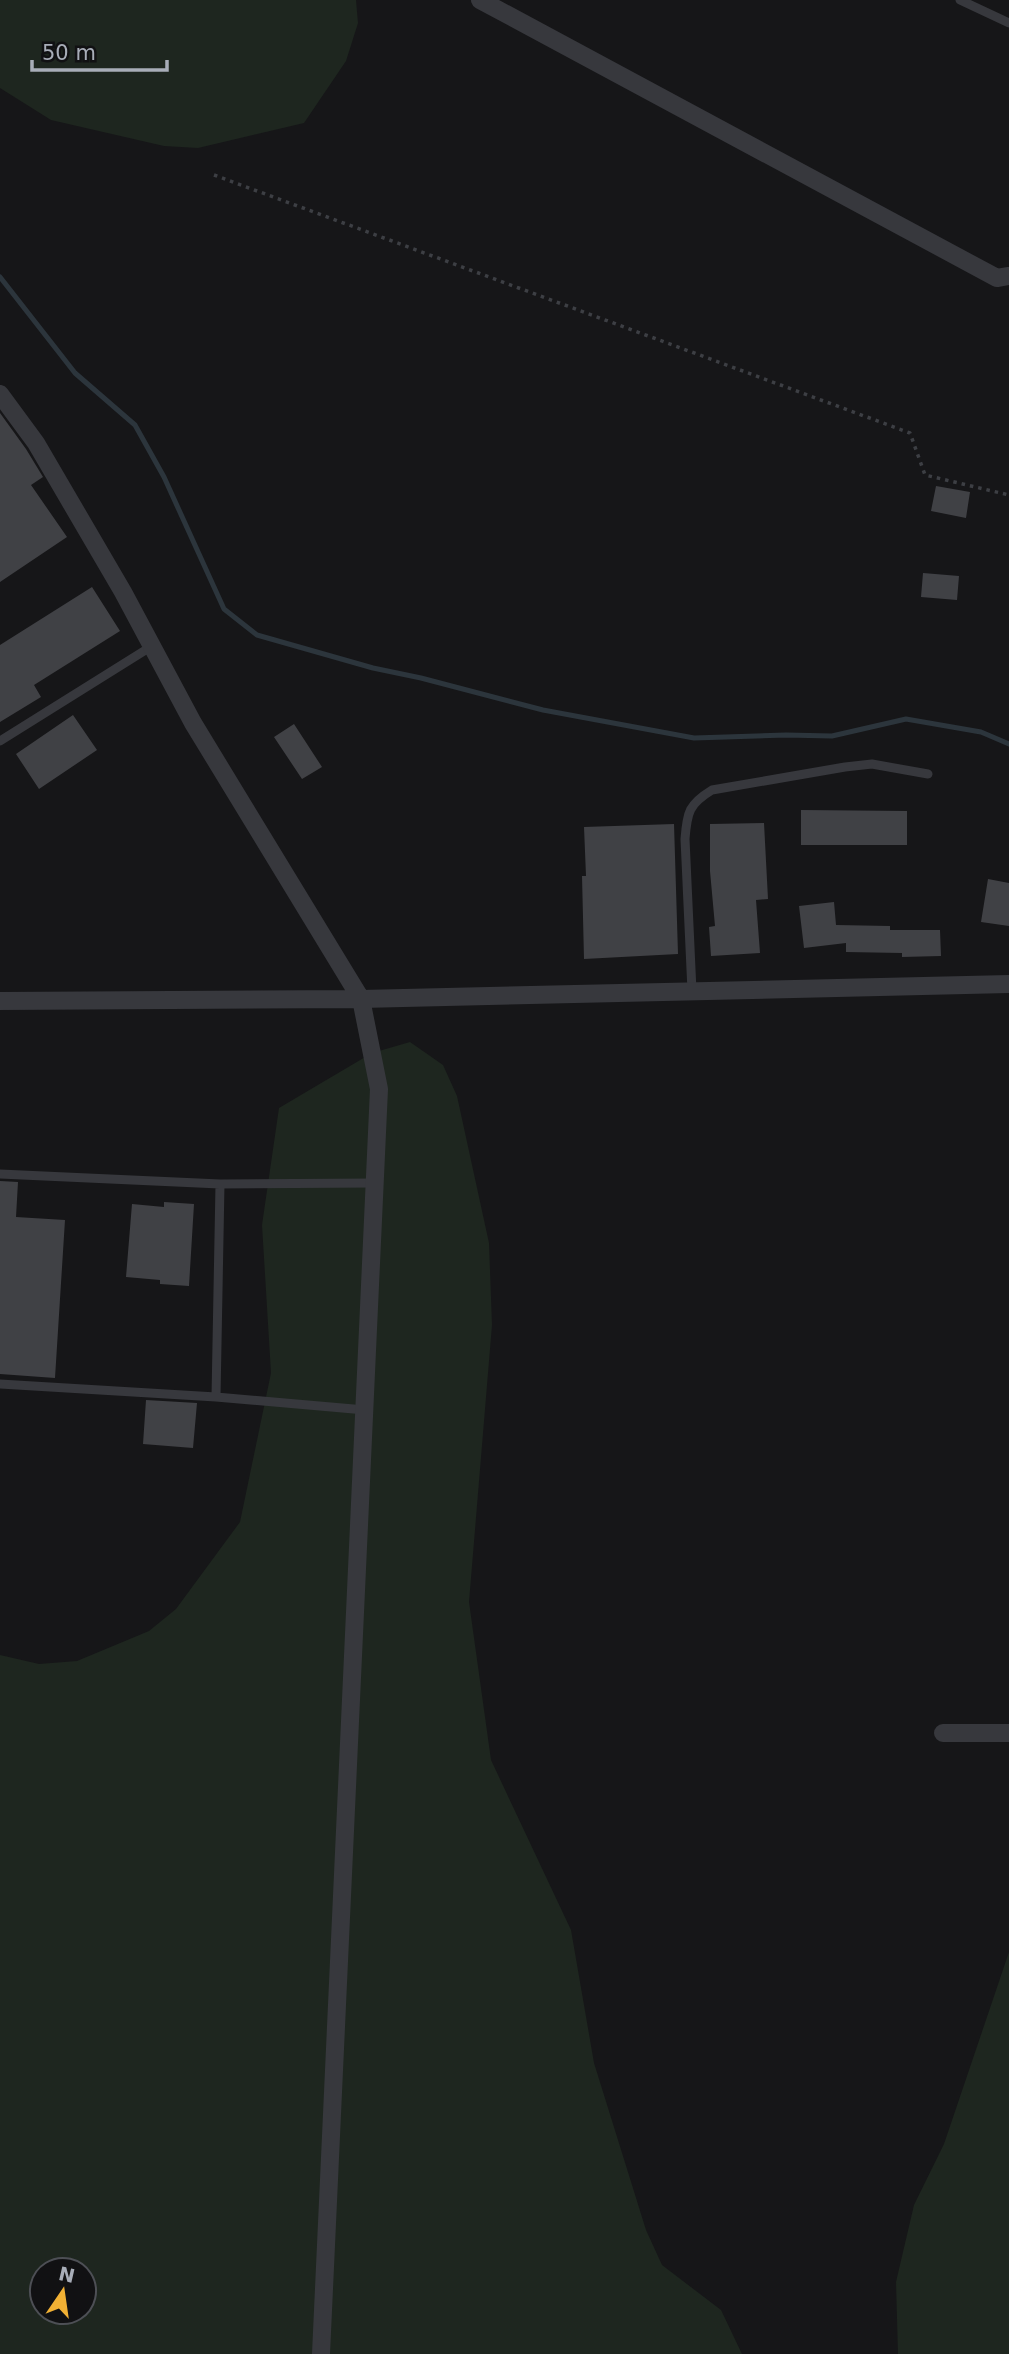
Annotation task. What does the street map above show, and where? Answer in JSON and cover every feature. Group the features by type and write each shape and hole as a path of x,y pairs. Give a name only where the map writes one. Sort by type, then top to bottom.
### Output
{"street":[{"path":"480,0 997,278 1009,276"},
{"path":"0,394 36,443 193,723 361,999 379,1089 321,2354"},
{"path":"0,1001 361,999 1009,984"},
{"path":"943,1733 1009,1732"}],"lane":[{"path":"960,0 1009,23"},
{"path":"0,741 152,646"},
{"path":"692,991 685,839 687,818 695,801 712,790 845,767 872,764 928,774"},
{"path":"0,1174 220,1184 375,1183"},
{"path":"216,1397 220,1184"},
{"path":"0,1384 216,1397 365,1410"}],"path":[{"path":"214,175 910,433 925,475 1009,495"}],"shaded area":[{"path":"0,0 356,0 358,23 346,61 304,123 198,148 164,146 51,120 0,88"},
{"path":"410,1042 443,1065 457,1096 489,1243 492,1325 469,1602 491,1760 571,1930 594,2063 646,2230 662,2265 721,2310 742,2354 0,2354 0,1655 39,1664 77,1661 149,1631 176,1609 240,1522 271,1373 262,1225 279,1108 372,1053"},
{"path":"1009,1952 1009,2354 898,2354 896,2282 914,2205 944,2144"}],"building":[{"path":"0,413 43,477 31,485 67,537 0,582"},
{"path":"936,486 970,492 966,518 931,511"},
{"path":"923,573 959,576 957,600 921,597"},
{"path":"92,587 120,631 34,685 41,697 0,722 0,645"},
{"path":"73,715 97,750 39,789 16,754"},
{"path":"294,724 322,767 302,779 274,737"},
{"path":"801,810 907,811 907,845 801,845"},
{"path":"764,823 768,899 756,900 760,953 711,956 709,927 715,926 710,871 710,824"},
{"path":"674,824 678,954 584,959 584,827"},
{"path":"988,879 1009,883 1009,926 981,922"},
{"path":"834,902 836,925 890,926 890,930 940,930 941,956 902,957 902,953 846,952 846,943 804,948 799,906"},
{"path":"0,1181 18,1182 16,1217 65,1220 55,1378 0,1374"},
{"path":"164,1202 194,1204 189,1286 160,1284 160,1280 126,1277 132,1204 164,1207"},
{"path":"146,1400 197,1403 193,1448 143,1444"}],"waterway":[{"path":"0,277 75,373 135,425 164,477 224,609 257,635 373,668 543,710 694,738 832,736 906,719 981,732 1009,744"}]}
